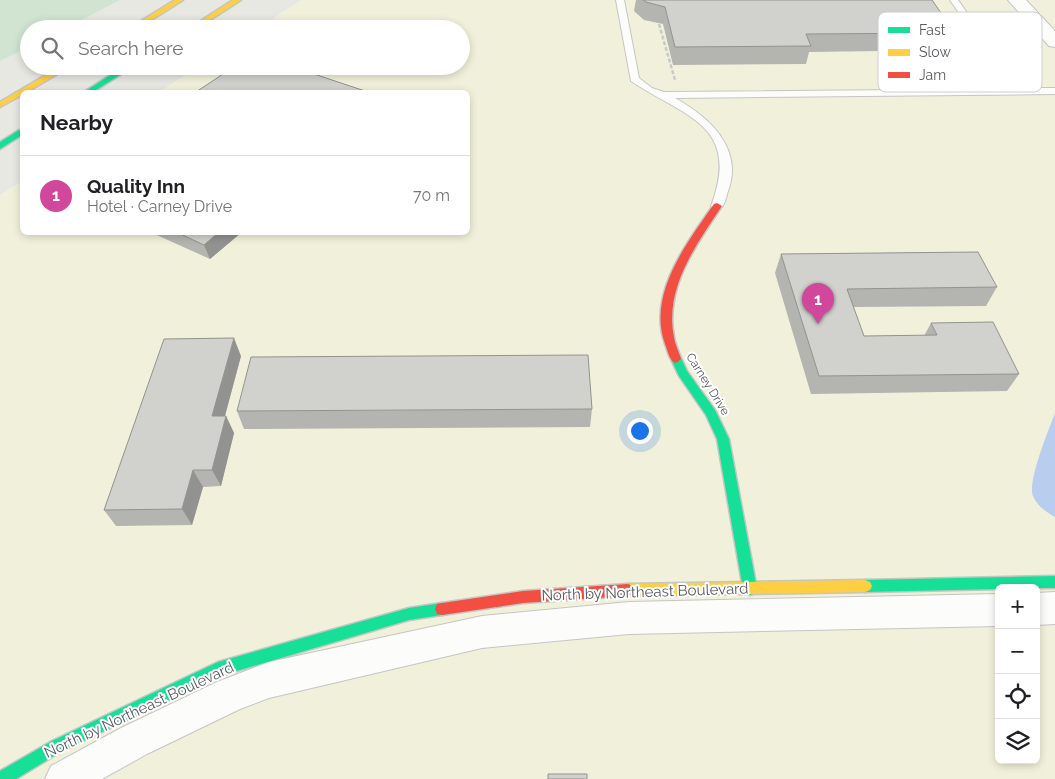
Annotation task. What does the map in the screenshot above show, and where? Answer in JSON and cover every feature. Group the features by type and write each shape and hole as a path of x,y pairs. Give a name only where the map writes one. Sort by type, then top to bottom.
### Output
{"main road":[{"path":"146,20 180,0"},
{"path":"206,20 238,0"},
{"path":"26,90 52,75"},
{"path":"91,90 115,75"},
{"path":"0,105 20,93"},
{"path":"0,146 20,133"},
{"name":"Carney Drive","path":"718,206 676,269 666,299 665,316 672,350 682,372 718,424 723,438 750,589"},
{"name":"North by Northeast Boulevard","path":"1,779 57,746 218,669 409,614 523,597 566,593 1055,582"}],"street":[{"path":"1017,0 1028,12"},
{"path":"1042,28 1055,42"},
{"path":"1040,609 1055,608"},
{"name":"North by Northeast Boulevard","path":"64,779 134,741 230,694 269,680 482,632 629,618 995,610"}],"lane":[{"path":"620,0 634,79 650,91 665,95 1018,92"},
{"path":"954,0 962,12"},
{"path":"1042,91 1055,91"},
{"path":"665,95 704,121 716,133 726,160 727,176 726,188 718,206"}],"path":[{"path":"660,24 675,80"}],"shaded area":[{"path":"0,0 120,0 81,20 20,20 20,51 0,61"},
{"path":"301,0 1055,0 1055,779 0,779 0,195 20,182 20,235 470,235 470,90 162,90 185,75 470,75 470,20 271,20"}],"water":[{"path":"1055,413 1055,517 1039,506 1033,496 1032,489 1036,468"}],"building":[{"path":"643,0 932,0 940,12 878,12 878,34 806,34 811,46 675,47 665,7"},
{"path":"222,75 317,75 362,90 199,90"},
{"path":"182,235 216,235 204,245"},
{"path":"978,252 997,287 847,289 864,336 937,335 931,323 993,322 1019,374 819,376 781,254"},
{"path":"234,338 212,416 226,416 212,470 193,470 182,509 104,510 164,339"},
{"path":"588,355 592,409 237,411 251,357"},
{"path":"548,774 587,774 587,779 548,779"}],"traffic: fast":[{"path":"91,90 115,75"},
{"path":"0,146 20,133"},
{"path":"676,359 683,373 711,413 723,439 750,589"},
{"path":"865,586 1055,582"},
{"path":"1,779 57,746 218,669 409,614 442,609"}],"traffic: slow":[{"path":"146,20 180,0"},
{"path":"206,20 238,0"},
{"path":"26,90 52,75"},
{"path":"0,105 20,93"},
{"path":"628,590 865,586"}],"traffic: jam":[{"path":"676,359 668,338 666,318 668,298 683,260 717,206"},
{"path":"442,609 523,597 628,590"}],"place":[{"name":"Quality Inn","path":"818,324"}]}
